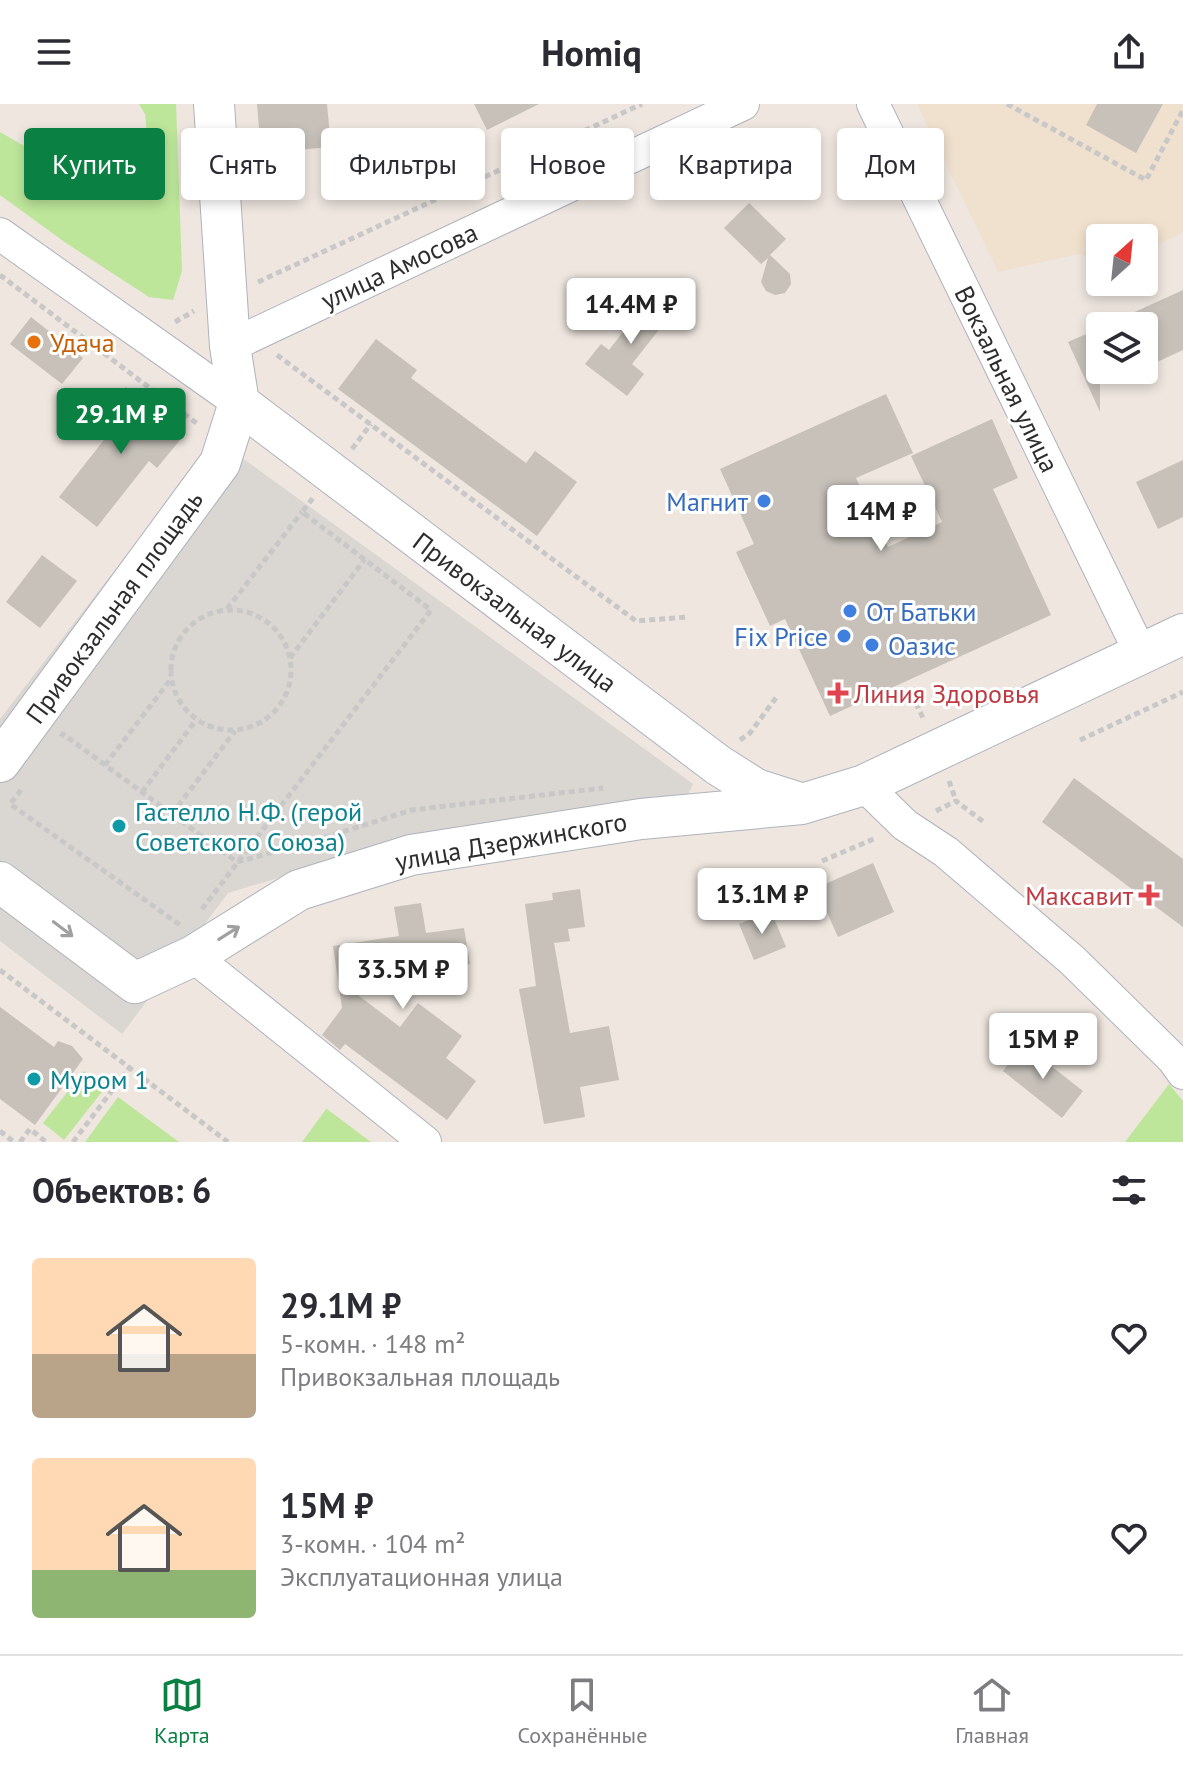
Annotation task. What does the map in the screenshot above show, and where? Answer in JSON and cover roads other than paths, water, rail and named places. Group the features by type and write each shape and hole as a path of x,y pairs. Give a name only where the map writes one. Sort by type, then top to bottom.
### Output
{"street":[{"path":"0,234 239,403 246,338 214,104"},
{"name":"улица Амосова","path":"246,338 743,104"},
{"name":"Вокзальная улица","path":"873,104 1141,654"},
{"name":"Привокзальная улица","path":"239,403 715,762 756,789 802,804"},
{"name":"Привокзальная площадь","path":"14,772 220,463 239,403"},
{"name":"улица Дзержинского","path":"0,882 135,983 191,935 299,890 411,855 641,819 802,804 864,785 1183,634"},
{"path":"675,816 705,793 712,781 715,762"},
{"path":"864,785 905,825 946,852 1072,960 1173,1059 1183,1073"},
{"path":"191,935 425,1142"}],"place":[{"name":"Удача","path":"34,342"},
{"name":"Магнит","path":"764,501"},
{"name":"От Батьки","path":"850,611"},
{"name":"Fix Price","path":"844,636"},
{"name":"Оазис","path":"872,645"},
{"name":"Линия Здоровья","path":"838,693"},
{"name":"Гастелло Н.Ф. (герой Советского Союза)","path":"119,826"},
{"name":"Максавит","path":"1149,895"},
{"name":"Муром 1","path":"34,1079"}]}
